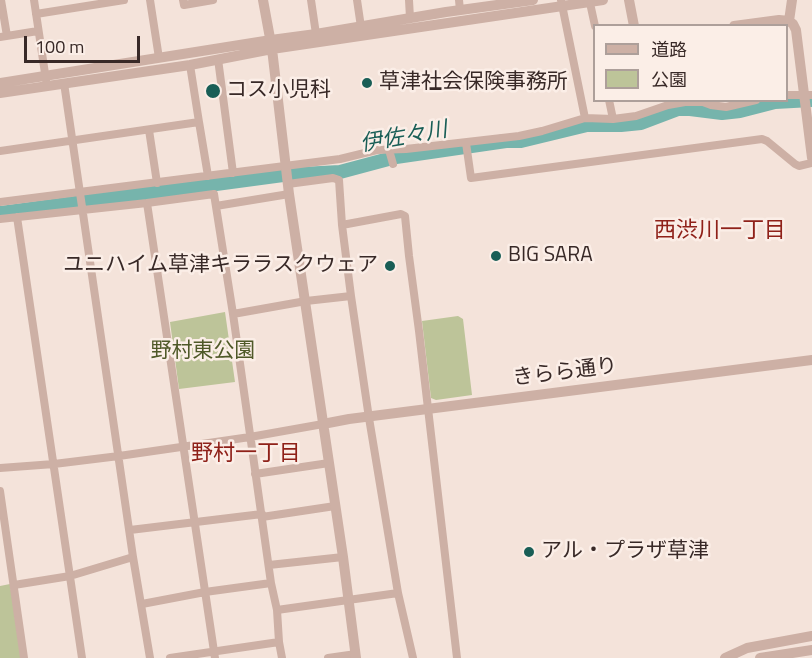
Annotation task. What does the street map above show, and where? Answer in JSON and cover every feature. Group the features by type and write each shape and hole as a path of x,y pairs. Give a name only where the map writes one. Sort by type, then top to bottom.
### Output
{"street":[{"path":"1,0 3,37 38,31"},
{"path":"34,0 46,81"},
{"path":"36,14 124,0"},
{"path":"150,0 159,58"},
{"path":"183,0 184,5 213,0"},
{"path":"263,0 272,44 288,189 350,601 356,656 328,658"},
{"path":"310,0 316,34"},
{"path":"357,0 361,27"},
{"path":"409,0 410,18"},
{"path":"0,83 46,81 64,83 190,65 316,34 410,18 459,5 533,0"},
{"path":"0,93 46,81 159,58 562,3 590,3 603,0"},
{"path":"629,0 634,24"},
{"path":"792,0 789,21 796,30 812,158"},
{"path":"562,3 585,118"},
{"path":"590,3 595,24"},
{"path":"749,24 789,21"},
{"path":"218,59 232,173"},
{"path":"190,65 208,176"},
{"path":"64,83 133,557 150,658"},
{"path":"788,95 806,98"},
{"path":"609,102 613,119"},
{"path":"0,202 340,159 377,150 467,146 530,134 585,118 613,119 636,116 685,102 704,102 726,107 747,102"},
{"path":"0,151 199,122"},
{"path":"149,130 157,183"},
{"path":"467,146 471,178 762,139 795,164 812,163"},
{"path":"389,150 393,164"},
{"path":"216,206 333,178 339,180 342,225 369,418 398,593 414,658"},
{"path":"0,219 214,194 271,583 277,610 282,658"},
{"path":"147,203 214,655"},
{"path":"342,225 401,214 405,216 457,658"},
{"path":"17,217 82,658"},
{"path":"233,314 306,301 351,296"},
{"name":"きらら通り","path":"323,424 812,360"},
{"path":"0,468 118,456 323,424"},
{"path":"255,474 329,463"},
{"path":"0,491 24,658"},
{"path":"130,530 335,507"},
{"path":"14,585 70,576 133,557"},
{"path":"269,566 343,557"},
{"path":"142,603 271,583"},
{"path":"277,610 398,593"},
{"path":"726,658 747,648 812,636"},
{"path":"170,658 214,655 279,642"},
{"path":"726,658 812,643"},
{"path":"760,658 812,650"}],"green space":[{"name":"野村東公園","path":"225,312 235,382 179,389 170,322"},
{"path":"458,316 463,319 472,395 436,400 431,398 422,321"},
{"path":"10,584 21,658 0,658 0,586"}],"waterway":[{"name":"伊佐々川","path":"788,101 812,100"},
{"name":"伊佐々川","path":"0,213 283,175 340,172 396,157 506,141 521,141 587,125 641,123 678,109 722,113 775,102"}],"place":[{"name":"草津社会保険事務所","path":"367,83"},
{"name":"コス小児科","path":"213,91"},
{"name":"BIG SARA","path":"496,256"},
{"name":"ユニハイム草津キララスクウェア","path":"390,266"},
{"name":"アル・プラザ草津","path":"529,552"}],"district":[{"name":"西渋川一丁目","path":"720,232"},
{"name":"野村一丁目","path":"246,455"}]}
